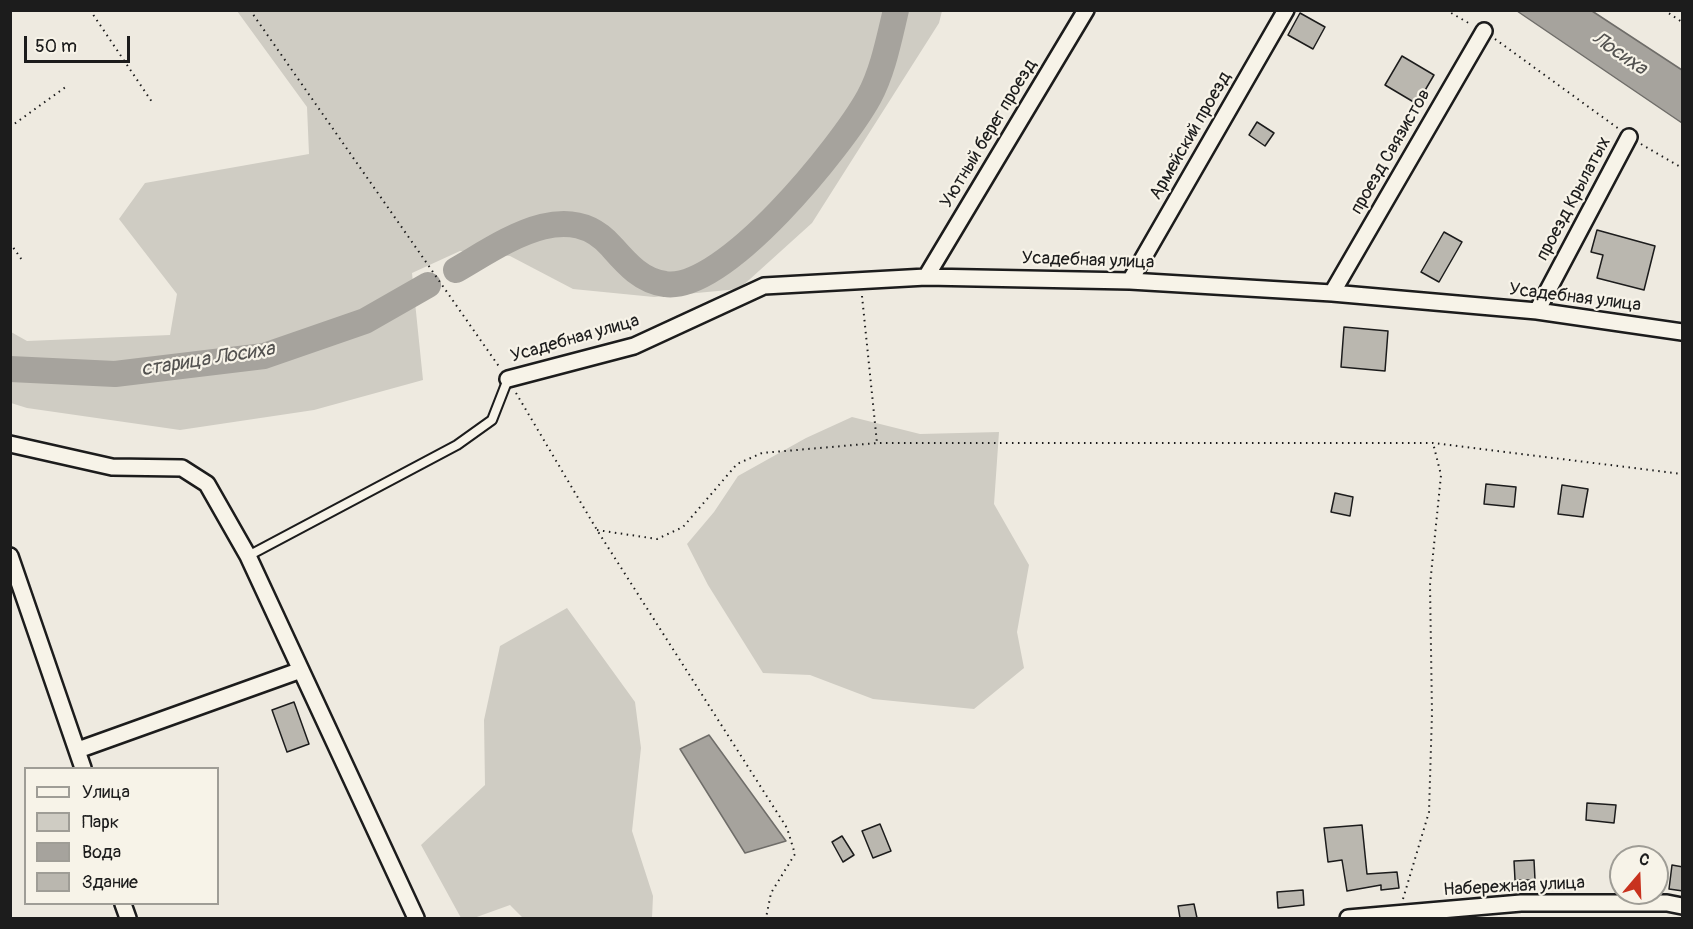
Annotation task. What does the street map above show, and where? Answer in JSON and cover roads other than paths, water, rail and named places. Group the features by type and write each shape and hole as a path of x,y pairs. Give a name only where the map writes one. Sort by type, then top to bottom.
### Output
{"street":[{"name":"Уютный берег проезд","path":"926,277 1086,10"},
{"name":"Армейский проезд","path":"1130,281 1286,10"},
{"name":"проезд Связистов","path":"1332,293 1484,31"},
{"name":"проезд Крылатых","path":"1537,311 1629,137"},
{"name":"Усадебная улица","path":"508,379 634,346 764,286 926,277 1130,281 1332,293 1537,311 1683,332"},
{"path":"10,444 112,467 182,468 207,484 248,556 416,918"},
{"path":"10,556 83,767"},
{"path":"78,750 301,670"},
{"name":"Набережная улица","path":"1348,918 1521,903 1666,903 1683,906"}],"lane":[{"path":"248,556 457,445 492,420 508,379"}],"water":[{"name":"Лосиха","path":"1517,11 1592,11 1682,70 1682,123"},
{"path":"709,735 786,841 745,853 680,749"}],"waterway":[{"name":"старица Лосиха","path":"456,270 513,238 554,225 574,225 593,231 641,275 656,282 665,284 690,281 718,265 748,242 779,212 808,180 855,119 878,77 896,10"},
{"name":"старица Лосиха","path":"10,369 115,374 264,356 365,321 428,285"}]}
